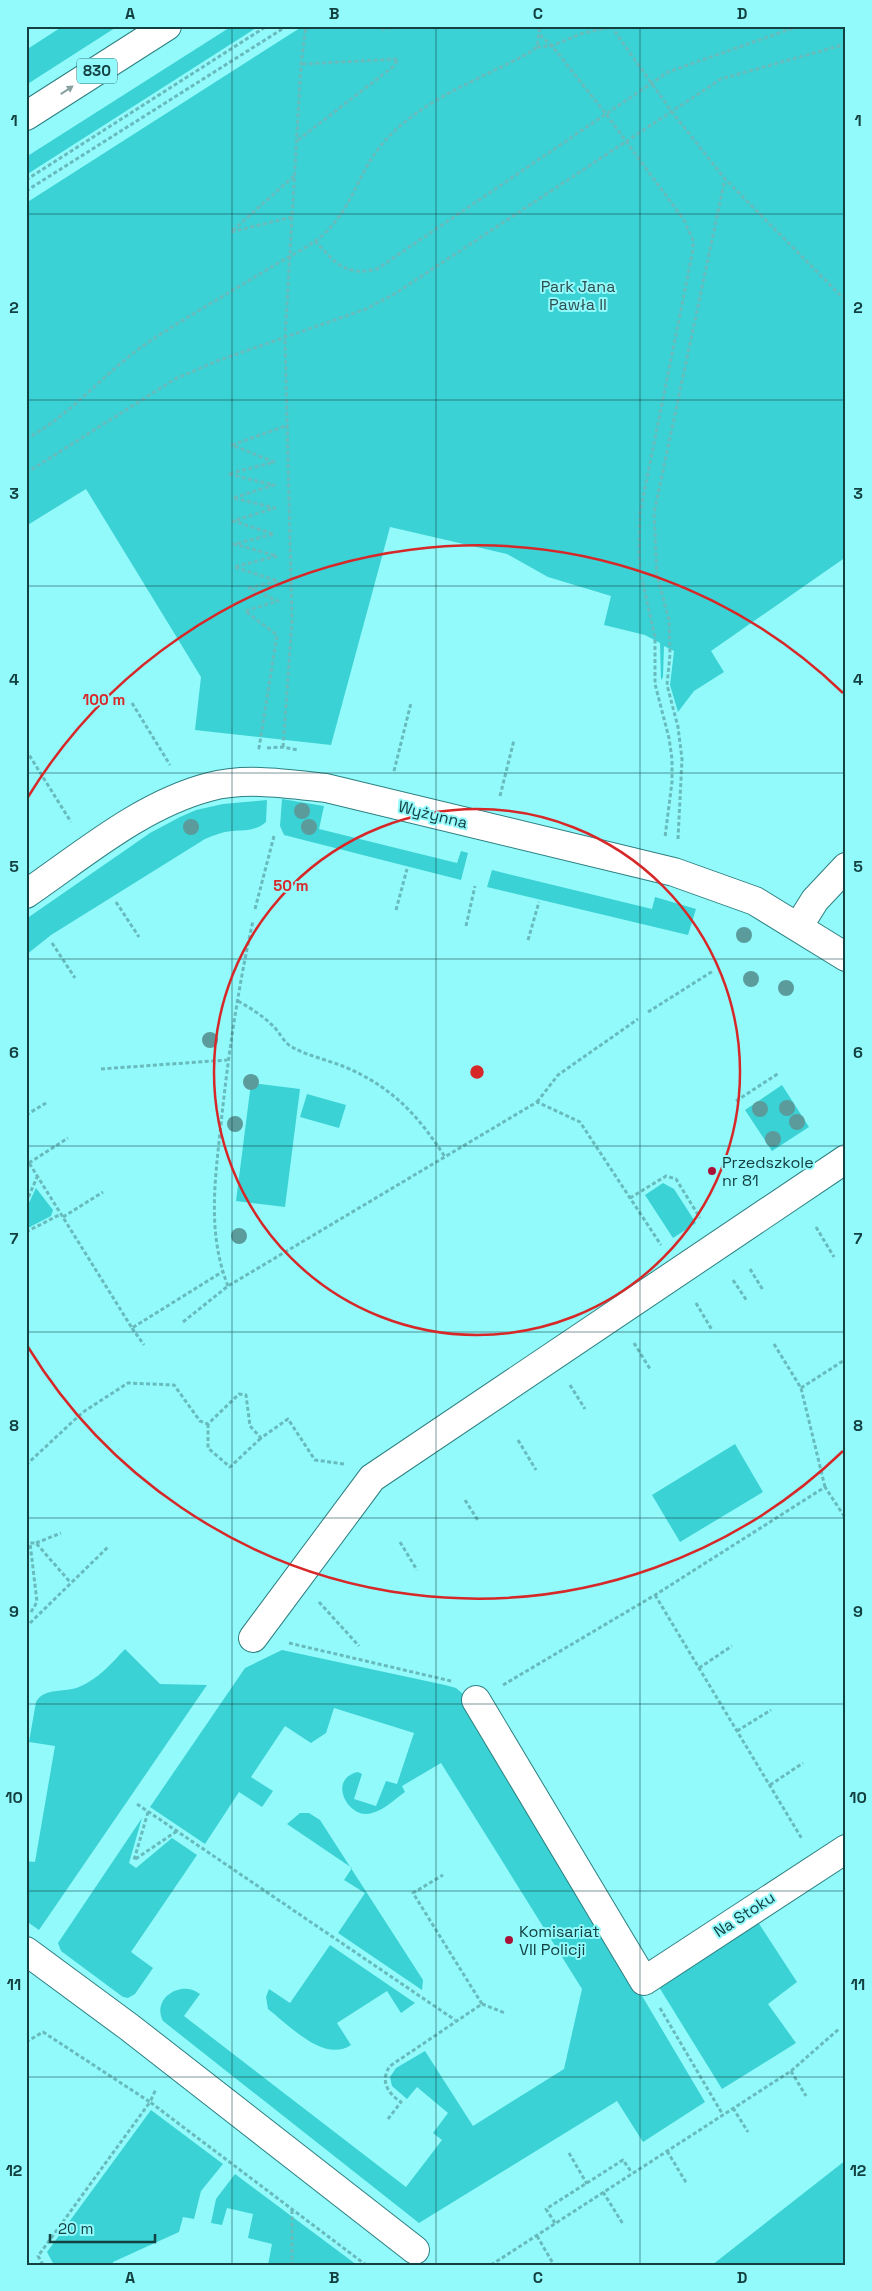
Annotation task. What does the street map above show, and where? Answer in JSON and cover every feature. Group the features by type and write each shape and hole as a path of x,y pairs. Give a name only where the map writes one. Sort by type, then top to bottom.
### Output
{"street":[{"name":"830","path":"26,116 167,26"},
{"name":"Wyżynna","path":"26,894 108,836 146,814 201,790 233,783 280,784 326,788 668,871 755,901 846,957"},
{"path":"798,927 815,900 846,867"},
{"path":"253,1638 372,1478 846,1159"},
{"path":"476,1700 644,1981"},
{"name":"Na Stoku","path":"644,1981 846,1849"},
{"path":"26,1951 172,2060 415,2250"}],"path":[{"path":"26,180 268,26"},
{"path":"26,191 287,26"},
{"path":"288,425 232,445 274,462 228,474 274,484 233,498 275,508 233,521 274,534 234,544 277,556 234,567 278,581 249,588 278,601 245,611 277,635 259,748 283,747 292,621 288,425 285,338 301,64 306,26"},
{"path":"375,26 383,29 404,26"},
{"path":"537,47 540,26"},
{"path":"315,240 345,270 363,273 376,269 668,72 691,62 799,26"},
{"path":"26,439 64,414 106,375 150,341 315,240 340,217 377,150 404,122 426,107 537,47 552,46 580,34 611,27 672,112 725,178 846,301"},
{"path":"540,35 552,46 606,114 684,220 691,235 693,250 640,513 639,556 641,576 655,637 656,684 669,738 672,760 668,871"},
{"path":"26,473 175,379 366,309 396,293 720,79 846,44"},
{"path":"298,140 394,66 398,59 301,64"},
{"path":"292,217 231,232 294,176"},
{"path":"668,871 678,838 682,759 678,726 667,686 670,654 669,620 657,575 654,513 725,178"},
{"path":"132,703 170,764"},
{"path":"394,771 411,703"},
{"path":"500,796 514,740"},
{"path":"26,750 73,824"},
{"path":"255,909 274,836"},
{"path":"396,910 407,869"},
{"path":"466,926 475,886"},
{"path":"116,902 139,937"},
{"path":"528,940 539,902"},
{"path":"228,1286 222,1272 216,1248 214,1192 227,1060 253,921"},
{"path":"52,943 75,978"},
{"path":"648,1012 713,971"},
{"path":"238,1001 272,1024 290,1047 345,1067 374,1080 391,1092 428,1130 445,1157"},
{"path":"183,1322 228,1286 536,1102 558,1075 638,1019"},
{"path":"101,1069 227,1060"},
{"path":"736,1100 779,1073"},
{"path":"536,1102 580,1122 678,1272"},
{"path":"26,1115 46,1103"},
{"path":"29,1163 68,1138"},
{"path":"26,1158 144,1345"},
{"path":"630,1198 666,1176 676,1179 702,1221"},
{"path":"26,1203 38,1177"},
{"path":"26,1232 62,1215 103,1192"},
{"path":"816,1227 834,1257"},
{"path":"750,1269 764,1290"},
{"path":"132,1328 222,1272"},
{"path":"734,1280 747,1301"},
{"path":"696,1304 712,1330"},
{"path":"634,1343 650,1368"},
{"path":"774,1344 801,1388 825,1488 846,1519"},
{"path":"801,1388 846,1360"},
{"path":"26,1465 83,1412 128,1383 174,1385 200,1421 208,1424"},
{"path":"570,1384 585,1409"},
{"path":"262,1438 250,1426 246,1395 240,1394 208,1424 208,1448 230,1467 262,1438 288,1419 315,1460 384,1470"},
{"path":"518,1440 536,1470"},
{"path":"476,1700 655,1595 825,1488"},
{"path":"465,1500 478,1522"},
{"path":"30,1612 37,1602 30,1544 61,1533"},
{"path":"400,1542 416,1570"},
{"path":"36,1543 70,1582"},
{"path":"30,1623 108,1547"},
{"path":"297,1579 359,1646"},
{"path":"655,1595 819,1867"},
{"path":"285,1642 454,1682"},
{"path":"699,1668 732,1646"},
{"path":"737,1731 771,1710"},
{"path":"770,1785 803,1764"},
{"path":"137,1804 455,2020"},
{"path":"148,1812 134,1860 177,1831"},
{"path":"443,1875 413,1893 482,2004 505,2012"},
{"path":"644,1981 723,2115"},
{"path":"388,2119 401,2102 388,2090 384,2080 390,2066 455,2020 482,2004"},
{"path":"491,2265 791,2071 840,2028"},
{"path":"26,2042 43,2032 150,2102 366,2265"},
{"path":"43,2265 38,2256 150,2102 172,2060"},
{"path":"791,2071 806,2096"},
{"path":"733,2108 748,2132"},
{"path":"667,2151 687,2184"},
{"path":"569,2153 587,2184"},
{"path":"555,2223 546,2208 623,2160 632,2173"},
{"path":"604,2192 624,2224"},
{"path":"292,2209 292,2265"},
{"path":"536,2236 554,2265"}],"green space":[{"path":"63,26 118,26 26,85 26,50"},
{"path":"232,26 259,26 26,175 26,157"},
{"name":"Park Jana Pawła II","path":"303,26 846,26 846,557 711,651 724,672 694,691 678,712 670,685 674,651 664,646 663,677 661,680 660,643 645,635 604,625 611,596 548,577 507,554 390,527 331,745 195,730 201,677 86,489 26,526 26,203"},
{"path":"282,799 324,806 319,829 457,863 461,851 468,853 461,880 284,835 280,826"},
{"path":"267,800 266,822 262,825 250,830 221,833 205,839 51,935 26,955 26,919 150,833 196,810 223,804"},
{"path":"492,870 652,909 655,897 696,909 688,935 487,887"},
{"path":"251,1083 300,1089 285,1207 236,1201"},
{"path":"782,1085 809,1127 772,1151 745,1110"},
{"path":"307,1094 346,1105 339,1128 300,1117"},
{"path":"663,1183 674,1189 696,1223 673,1238 645,1195"},
{"path":"36,1188 53,1210 51,1216 26,1229 26,1209"},
{"path":"735,1444 763,1492 680,1542 652,1495"},
{"path":"125,1649 160,1684 207,1685 39,1930 26,1921 26,1861 35,1862 55,1746 29,1742 36,1702 40,1697 49,1692 73,1689 86,1684 104,1671"},
{"path":"282,1650 445,1685 456,1688 463,1694 705,2102 643,2142 617,2101 419,2223 163,2021 160,2013 161,2005 170,1993 185,1989 193,1990 200,1994 184,2016 406,2187 442,2140 433,2133 448,2113 417,2087 407,2099 392,2086 390,2077 396,2068 425,2051 473,2126 564,2069 582,1989 441,1763 402,1786 405,1792 376,1812 363,1814 356,1811 344,1798 343,1782 348,1776 358,1772 362,1774 354,1799 376,1806 386,1781 397,1784 414,1733 334,1708 326,1733 311,1743 285,1726 251,1777 273,1791 262,1807 239,1792 205,1844 150,1807 245,1668"},
{"path":"300,1813 309,1813 320,1820 350,1867 287,1824"},
{"path":"142,1818 129,1863 136,1868 172,1838 197,1855 131,1952 153,1968 135,1994 128,1998 123,1997 61,1951 58,1943"},
{"path":"351,1869 423,1980 422,1990 338,1933 365,1893 344,1880"},
{"path":"758,1922 797,1982 768,2004 796,2043 722,2089 659,1987"},
{"path":"330,1945 415,2003 401,2013 387,1991 337,2023 351,2045 341,2049 319,2046 297,2033 268,2009 266,1997 269,1989 290,2003"},
{"path":"151,2110 223,2164 201,2191 194,2219 183,2217 179,2232 113,2262 113,2265 54,2265 47,2252"},
{"path":"846,2160 846,2265 712,2265"},
{"path":"235,2174 357,2265 268,2265 272,2244 248,2238 253,2214 227,2208 222,2225 211,2223 216,2199"}],"place":[{"name":"Przedszkole nr 81","path":"712,1171"},
{"name":"Komisariat VII Policji","path":"509,1940"}]}
